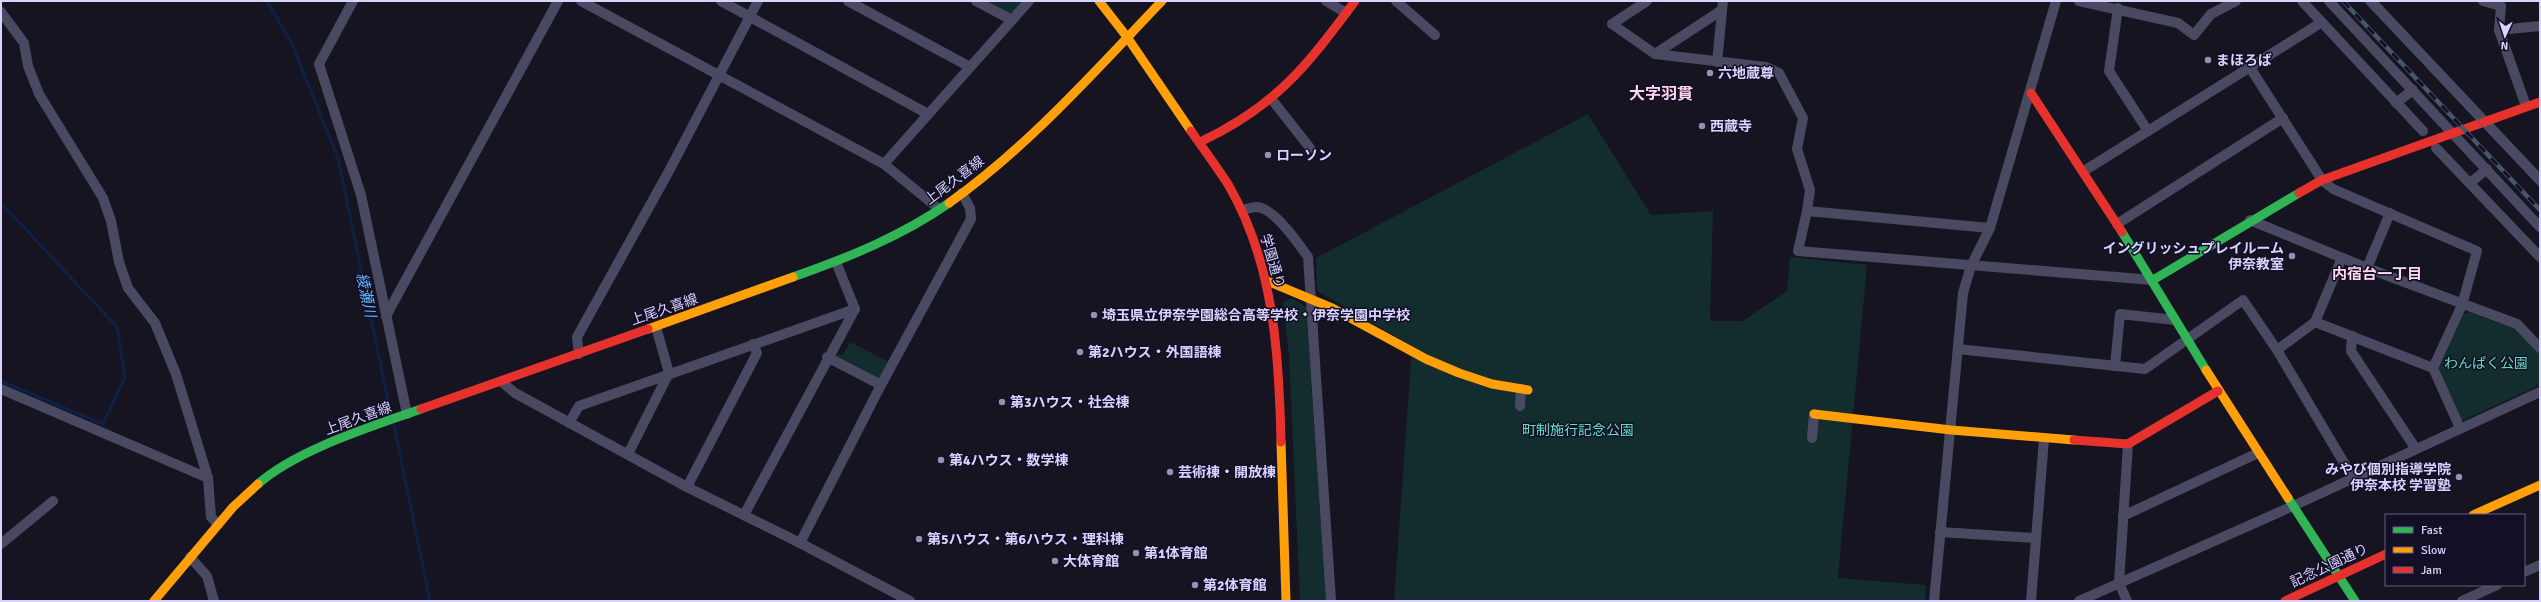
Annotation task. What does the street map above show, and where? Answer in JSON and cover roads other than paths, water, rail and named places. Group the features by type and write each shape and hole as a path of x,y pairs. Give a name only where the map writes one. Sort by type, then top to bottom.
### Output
{"street":[{"path":"353,1 319,64 361,196 406,415"},
{"path":"386,316 558,1"},
{"path":"581,1 718,73 884,164 939,209"},
{"path":"721,1 928,114"},
{"path":"579,354 577,337 669,171 718,73 758,1"},
{"path":"848,1 970,67"},
{"path":"976,1 1012,20"},
{"path":"884,164 1029,1"},
{"name":"学園通り","path":"1099,1 1127,37 1229,186 1242,210 1266,281 1279,368 1286,601"},
{"name":"上尾久喜線","path":"154,601 218,524 252,489 280,468 325,445 379,424 502,382 836,262 889,239 939,209 962,193 1039,127 1162,1"},
{"path":"1326,1 1346,13"},
{"path":"1200,142 1237,125 1273,101 1306,66 1355,1"},
{"path":"1396,1 1435,35"},
{"path":"1647,1 1612,24 1655,54 1766,67 1779,73 1803,118 1796,150 1810,190 1798,251 2153,280 2250,220 2322,180 2540,102"},
{"path":"1934,601 1963,293 1971,266 1990,228 2031,93 2056,1"},
{"path":"2079,1 2118,8 2178,23 2194,35 2211,14 2236,1"},
{"path":"2302,1 2423,131"},
{"path":"2329,1 2540,227"},
{"path":"2371,1 2540,180"},
{"path":"2483,1 2501,4 2498,30 2526,106"},
{"path":"1655,54 1722,5"},
{"path":"1717,62 1722,5"},
{"path":"2118,8 2109,71 2148,131"},
{"path":"1,12 24,42 28,66 39,94 103,198 111,221 119,262 128,288 155,323 164,342 189,411 208,478 211,517 218,524"},
{"path":"2084,171 2249,66 2322,22"},
{"path":"2498,30 2540,26"},
{"path":"2249,66 2322,180 2333,189 2477,250 2462,305 2433,368"},
{"path":"2396,103 2413,90"},
{"path":"2031,93 2084,171 2153,280 2186,339 2218,391 2355,601"},
{"path":"1273,101 1310,148"},
{"path":"2117,224 2283,118"},
{"path":"2436,148 2540,257"},
{"path":"2470,183 2487,169"},
{"path":"800,543 881,385 971,219 970,208 962,193"},
{"path":"1242,210 1258,207 1271,213 1296,239 1308,257 1331,601"},
{"path":"1807,211 1990,228"},
{"path":"2367,268 2390,213"},
{"path":"2250,220 2367,268 2462,305 2517,324 2540,348"},
{"path":"2277,350 2315,322 2342,258"},
{"path":"836,262 855,309"},
{"path":"1266,281 1311,297 1424,360 1491,385 1524,390 1520,406"},
{"path":"1958,349 2145,369 2243,300 2277,350 2354,478"},
{"path":"569,423 579,406 669,373 855,309"},
{"path":"744,516 827,358 855,309"},
{"path":"2115,366 2120,314 2175,320"},
{"path":"2315,322 2433,368 2460,428"},
{"path":"628,454 669,373 656,327"},
{"path":"2352,336 2351,351 2416,449"},
{"path":"686,487 757,353 753,344"},
{"path":"827,358 881,385"},
{"path":"502,382 515,393 686,487 800,543 910,601"},
{"path":"1,388 208,478"},
{"path":"1812,438 1814,414 2044,439 2128,444 2218,391"},
{"path":"2079,601 2293,506 2540,392"},
{"path":"2031,601 2044,439"},
{"path":"2127,601 2119,582 2128,444"},
{"path":"2123,516 2258,453"},
{"path":"2475,514 2540,485"},
{"path":"1,544 53,501"},
{"path":"1940,532 2035,538"},
{"name":"記念公園通り","path":"2285,601 2385,554"},
{"path":"190,557 207,576 214,601"},
{"path":"2525,572 2540,565"},
{"path":"2462,601 2474,598 2494,586"}],"waterway":[{"name":"綾瀬川","path":"267,1 292,44 338,158 391,415"},
{"path":"1,203 117,327 125,377 103,424 1,381"},
{"name":"綾瀬川","path":"394,425 430,601"}],"tram line":[{"path":"2364,1 2540,187"}],"railway":[{"path":"2343,1 2540,210"}],"place":[{"name":"まほろば","path":"2208,60"},
{"name":"六地蔵尊","path":"1710,73"},
{"name":"西蔵寺","path":"1702,126"},
{"name":"ローソン","path":"1268,155"},
{"name":"イングリッシュプレイルーム 伊奈教室","path":"2292,256"},
{"name":"埼玉県立伊奈学園総合高等学校・伊奈学園中学校","path":"1094,315"},
{"name":"第2ハウス・外国語棟","path":"1080,352"},
{"name":"第3ハウス・社会棟","path":"1002,402"},
{"name":"第4ハウス・数学棟","path":"941,460"},
{"name":"芸術棟・開放棟","path":"1170,472"},
{"name":"みやび個別指導学院 伊奈本校 学習塾","path":"2459,477"},
{"name":"第5ハウス・第6ハウス・理科棟","path":"919,539"},
{"name":"第1体育館","path":"1136,553"},
{"name":"大体育館","path":"1055,561"},
{"name":"第2体育館","path":"1195,585"}],"district":[{"name":"大字羽貫","path":"1661,93"},
{"name":"内宿台一丁目","path":"2377,274"}],"park label":[{"name":"わんぱく公園","path":"2486,363"},
{"name":"町制施行記念公園","path":"1578,430"}]}
